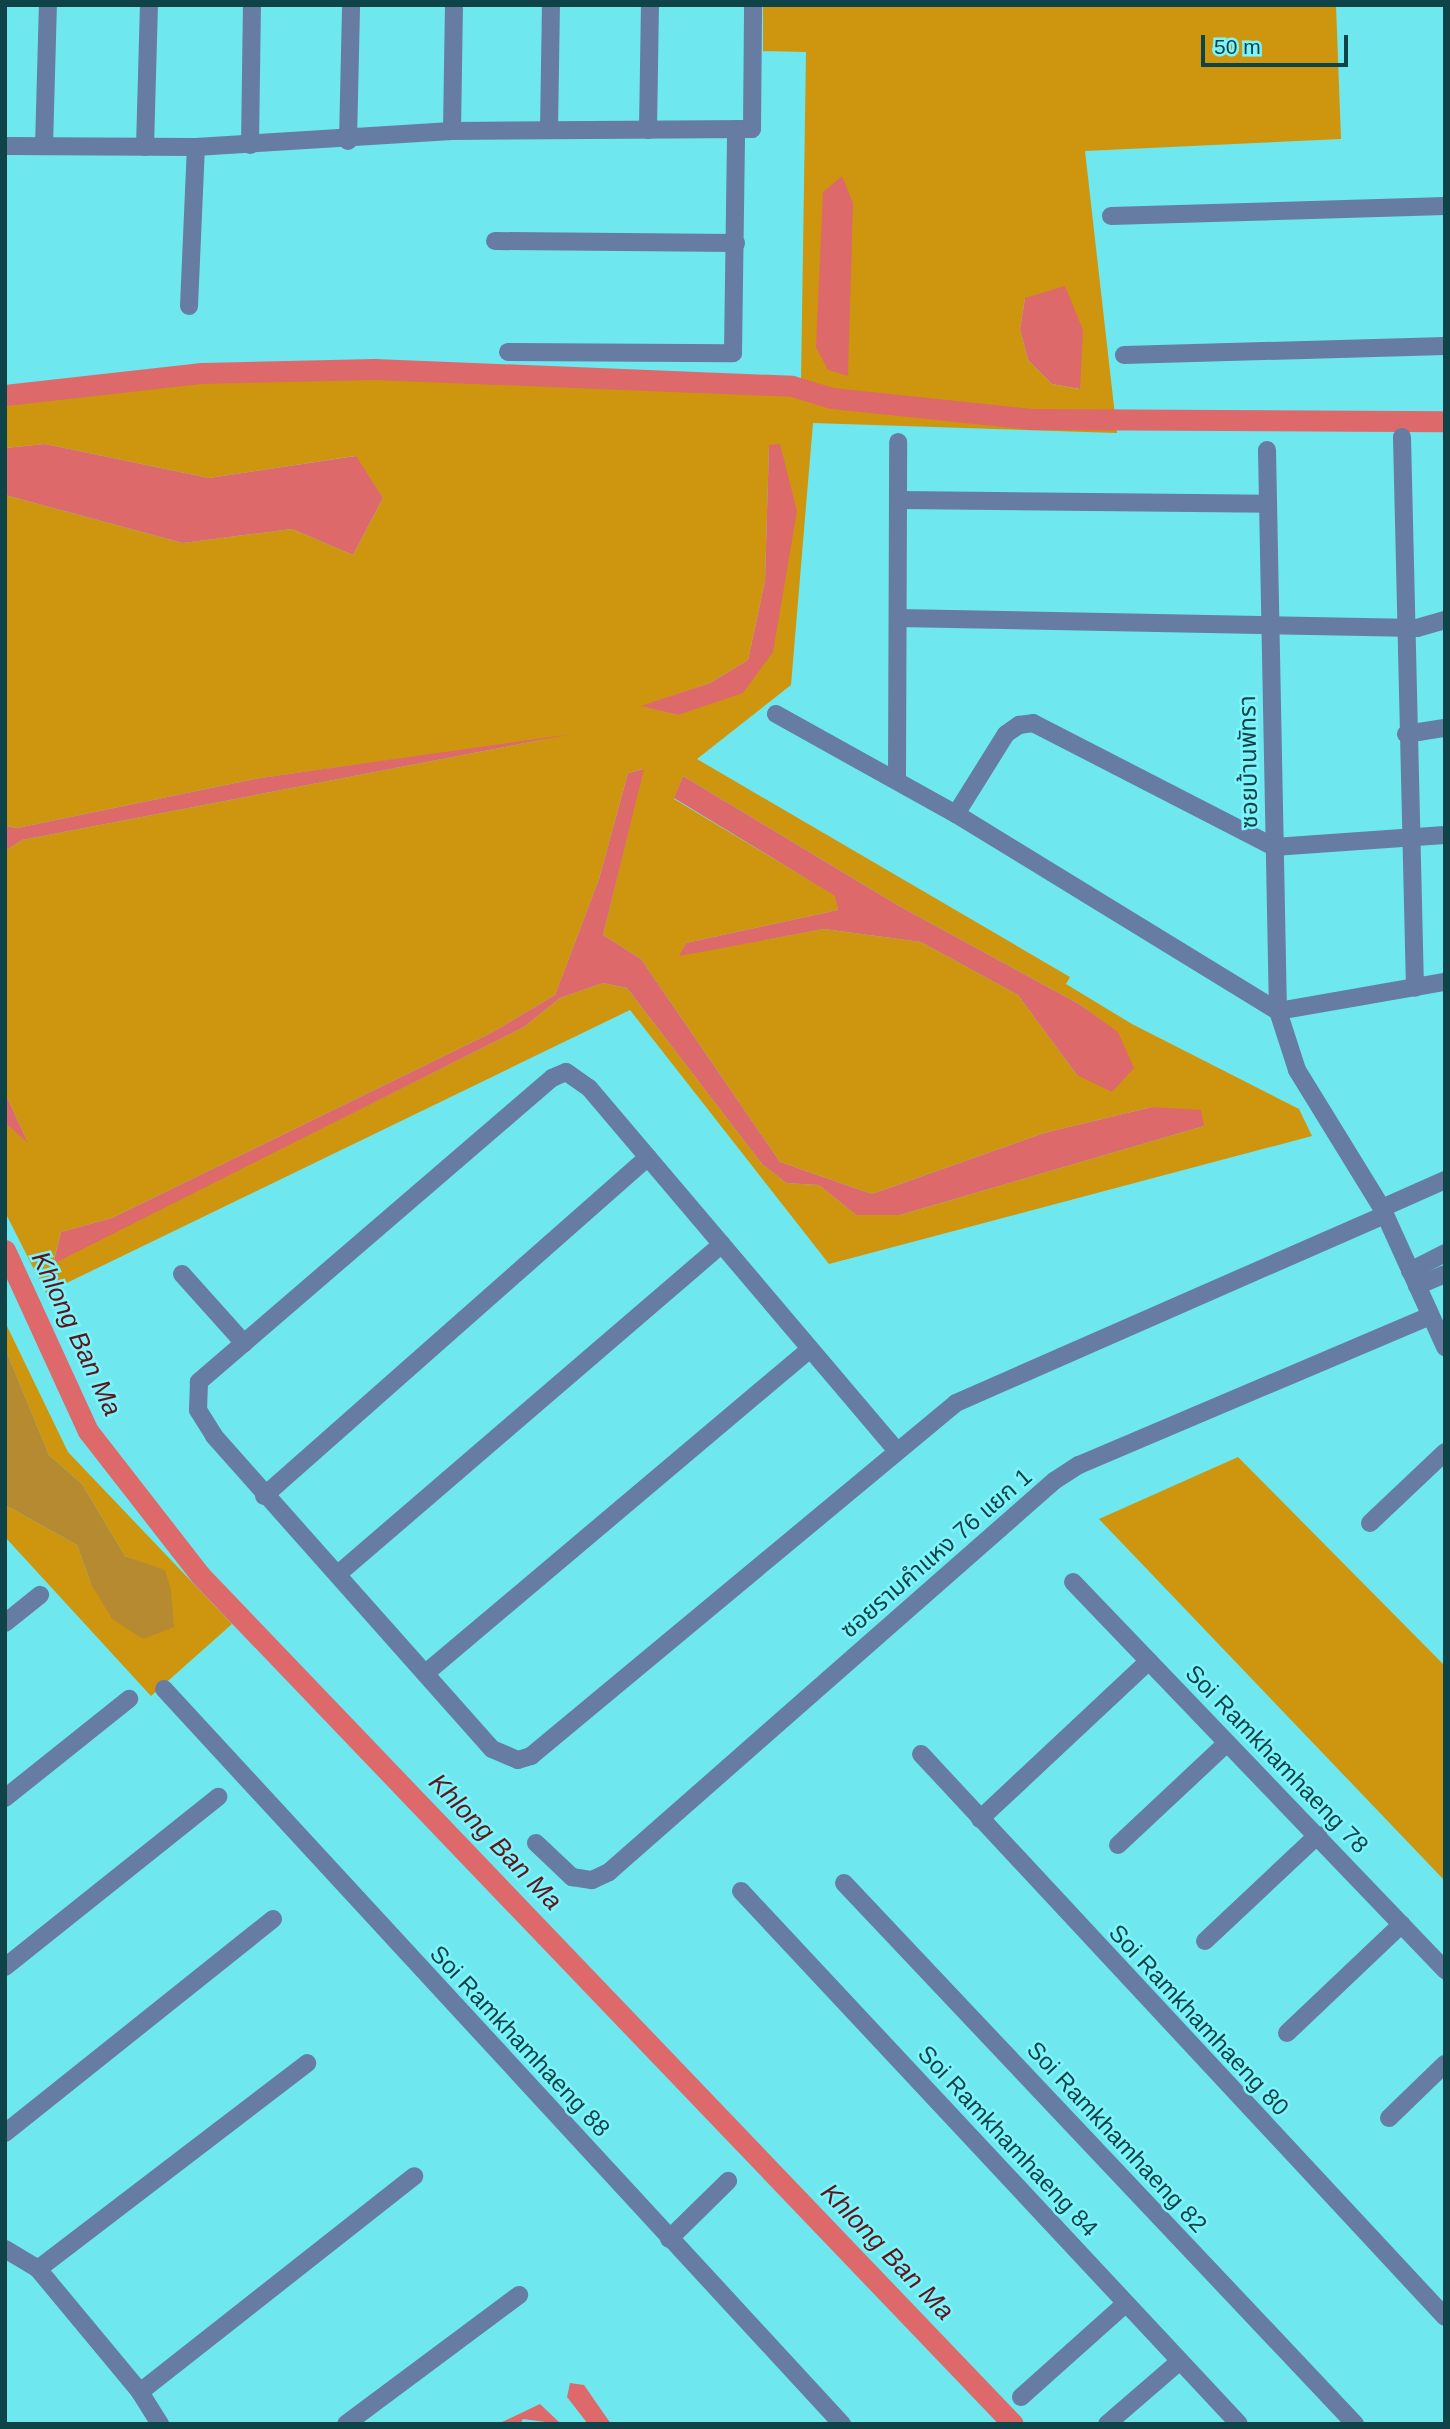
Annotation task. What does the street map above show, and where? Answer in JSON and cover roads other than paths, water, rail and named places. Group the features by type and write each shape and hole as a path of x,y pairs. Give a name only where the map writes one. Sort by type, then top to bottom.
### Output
{"street":[{"path":"44,146 48,5"},
{"path":"145,147 149,5"},
{"path":"250,145 252,5"},
{"path":"348,141 351,5"},
{"path":"452,131 454,5"},
{"path":"549,130 551,5"},
{"path":"648,130 650,5"},
{"path":"5,146 196,147 348,141 452,131 752,129 753,5"},
{"path":"508,352 733,354 736,129"},
{"path":"189,306 196,147"},
{"path":"1111,216 1445,206"},
{"path":"495,241 736,243"},
{"path":"1124,355 1445,346"},
{"path":"1402,437 1408,839 1415,988"},
{"path":"897,780 898,442"},
{"name":"ซอยบ้านพัทรา","path":"1267,450 1278,1011 1297,1070 1384,1212 1445,1347"},
{"path":"899,500 1268,503"},
{"path":"898,618 1404,628 1445,620"},
{"path":"776,714 957,814 1278,1011 1445,982"},
{"path":"957,814 1006,734 1019,725 1033,723 1274,847 1445,835"},
{"path":"1406,734 1445,728"},
{"path":"897,1451 580,1079 566,1072 552,1078 199,1382 198,1410 264,1496 427,1672 492,1749 517,1760 531,1756 956,1403 991,1384 1384,1212 1445,1180"},
{"path":"264,1496 648,1157"},
{"path":"338,1574 722,1244"},
{"path":"1414,1278 1445,1253"},
{"path":"182,1273 244,1343"},
{"path":"1414,1278 1445,1274"},
{"name":"ซอยรามคำแหง 76 แยก 1","path":"536,1843 572,1877 592,1880 609,1871 1055,1481 1079,1465 1430,1316"},
{"path":"427,1672 810,1349"},
{"path":"1370,1523 1445,1452"},
{"name":"Soi Ramkhamhaeng 78","path":"1073,1582 1445,1970"},
{"path":"5,1623 40,1595"},
{"path":"980,1819 1149,1661"},
{"name":"Soi Ramkhamhaeng 88","path":"164,1689 842,2424"},
{"path":"5,1798 129,1699"},
{"path":"1118,1845 1227,1743"},
{"name":"Soi Ramkhamhaeng 80","path":"921,1754 1445,2317"},
{"path":"5,1967 218,1797"},
{"path":"1205,1941 1318,1835"},
{"name":"Soi Ramkhamhaeng 82","path":"844,1883 1355,2424"},
{"name":"Soi Ramkhamhaeng 84","path":"741,1891 1239,2424"},
{"path":"5,2133 273,1919"},
{"path":"1287,2033 1402,1924"},
{"path":"38,2269 307,2063"},
{"path":"1388,2118 1445,2064"},
{"path":"140,2392 414,2176"},
{"path":"669,2239 728,2181"},
{"path":"5,2249 38,2269 140,2392 160,2424"},
{"path":"346,2424 519,2295"},
{"path":"1021,2397 1125,2304"},
{"path":"1107,2424 1180,2361"}],"waterway":[{"path":"5,395 202,373 374,369 792,386 832,398 1032,419 1445,421"},
{"name":"Khlong Ban Ma","path":"5,1250 88,1431 200,1575 1013,2424"}]}
